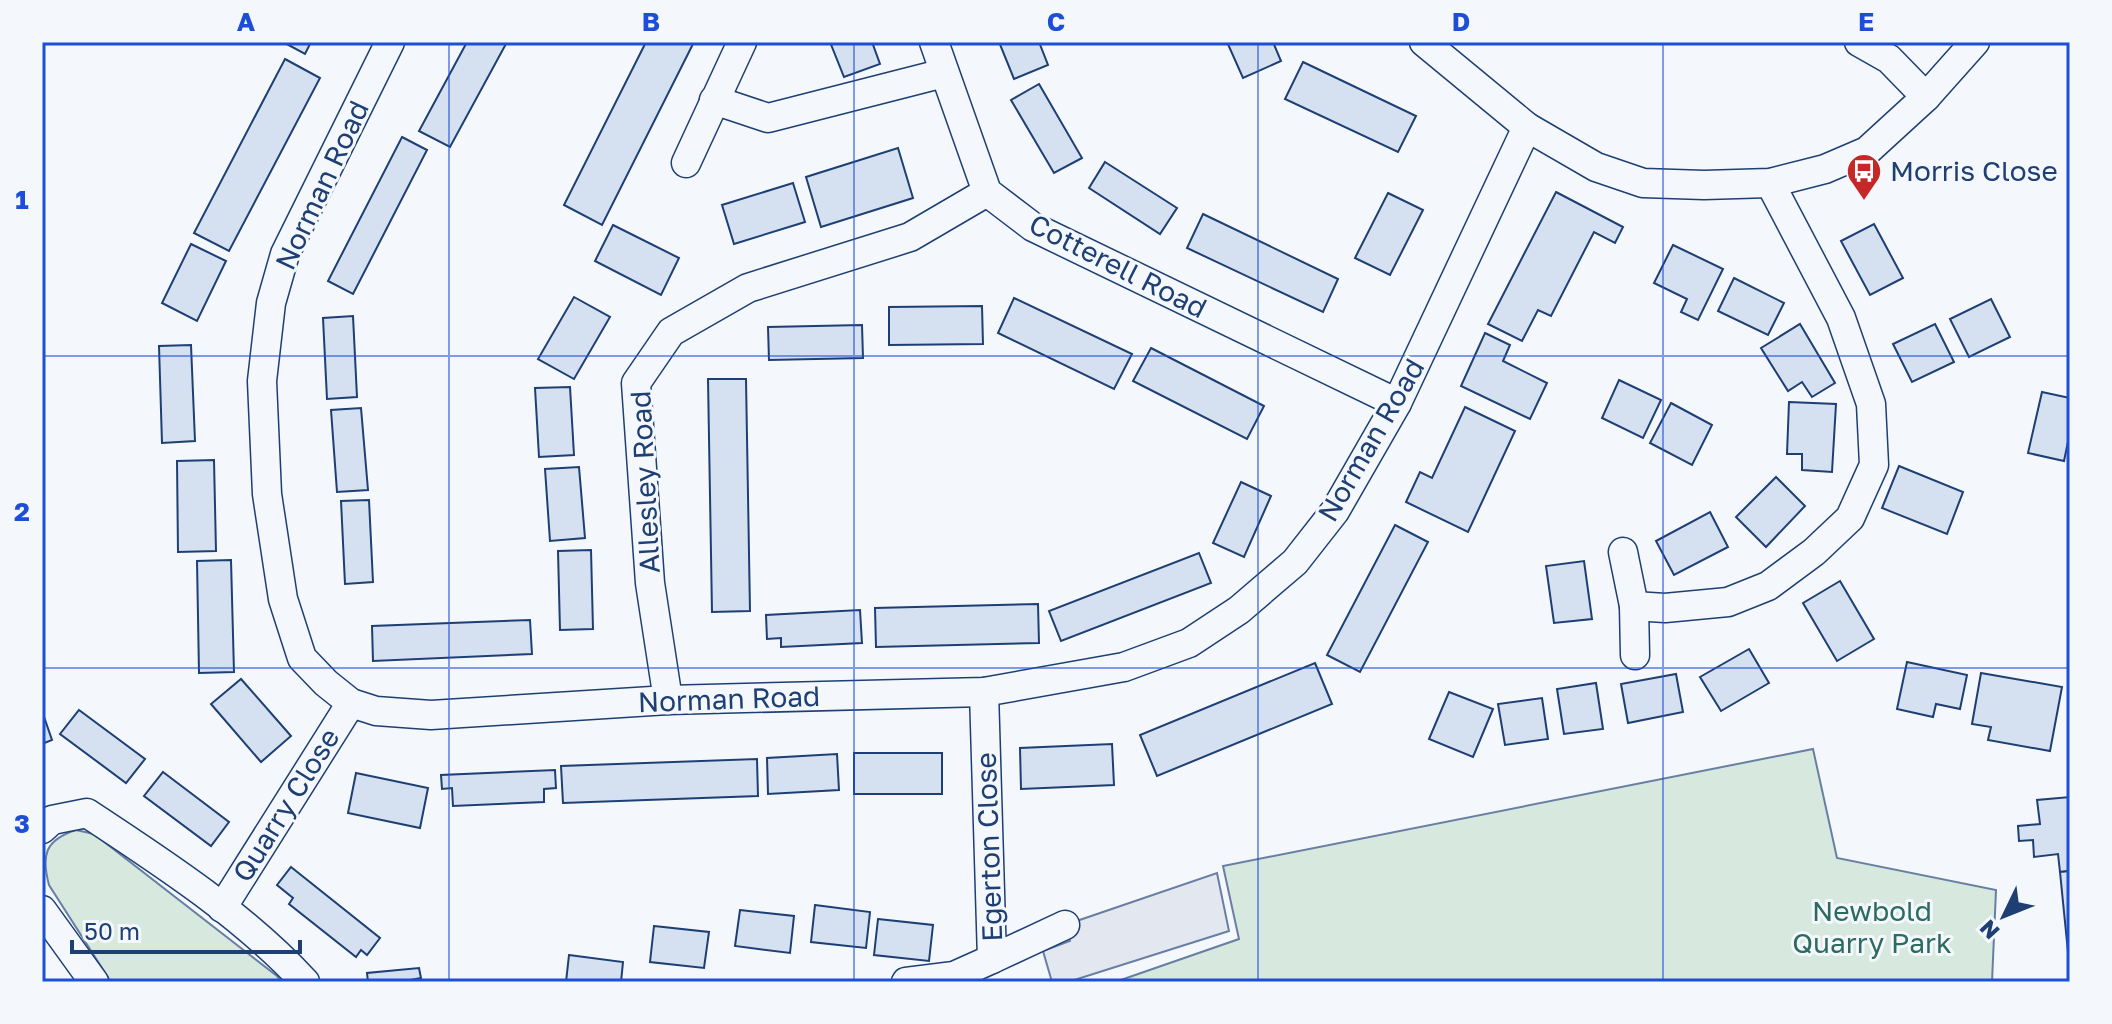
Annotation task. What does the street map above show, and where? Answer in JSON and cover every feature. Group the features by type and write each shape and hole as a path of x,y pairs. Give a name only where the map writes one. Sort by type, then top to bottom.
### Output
{"street":[{"name":"Norman Road","path":"390,42 285,254 271,303 262,381 267,494 283,599 302,658 351,703 376,711 431,715 668,700 984,692 1124,667 1189,643 1239,610 1295,562 1335,511 1397,403 1527,127"},
{"path":"686,163 742,42"},
{"path":"934,42 987,192"},
{"path":"1424,42 1527,127 1596,167 1643,183 1704,185 1770,183 1825,169 1867,151 1926,97 1975,42"},
{"path":"1859,42 1889,59 1926,97"},
{"path":"714,100 768,118 944,73"},
{"path":"1634,606 1665,608 1728,602 1768,586 1814,552 1850,518 1874,465 1871,404 1841,318 1770,183"},
{"name":"Cotterell Road","path":"987,192 1033,227 1397,403"},
{"name":"Allesley Road","path":"668,700 650,583 636,383 671,332 748,288 910,237 987,192"},
{"path":"1623,552 1634,606 1635,655"},
{"name":"Egerton Close","path":"906,982 954,976 992,959 984,692"},
{"name":"Quarry Close","path":"222,908 351,703"},
{"name":"Quarry Close","path":"42,829 52,820 87,813 222,908 285,960 305,982"},
{"path":"42,910 94,982"},
{"path":"992,959 1065,925"}],"green space":[{"name":"Newbold Quarry Park","path":"1813,749 1837,858 1996,890 1992,982 1115,982 1239,939 1223,866"},
{"path":"76,830 94,834 281,982 111,982 49,885 45,865 48,850 58,839"}],"shaded area":[{"path":"1217,873 1229,931 1068,982 1052,982 1043,951 1070,941 1065,925"}],"building":[{"path":"283,42 311,42 305,54"},
{"path":"467,42 507,42 450,147 419,131"},
{"path":"646,42 694,42 602,225 564,205"},
{"path":"830,42 872,42 880,64 844,77"},
{"path":"999,42 1039,42 1048,65 1014,79"},
{"path":"1227,42 1273,42 1281,61 1243,78"},
{"path":"285,59 320,78 229,251 194,233"},
{"path":"1303,62 1416,116 1398,152 1285,99"},
{"path":"1039,84 1082,158 1054,173 1011,100"},
{"path":"402,137 427,150 353,294 328,281"},
{"path":"898,148 913,198 821,227 806,177"},
{"path":"1105,162 1177,208 1160,234 1089,188"},
{"path":"793,183 805,222 734,244 722,205"},
{"path":"1556,192 1623,227 1615,243 1594,232 1551,316 1538,310 1522,341 1488,324"},
{"path":"1388,193 1423,210 1390,275 1355,258"},
{"path":"1203,214 1338,279 1323,312 1187,248"},
{"path":"1874,224 1903,278 1870,295 1841,241"},
{"path":"613,225 679,258 661,295 595,261"},
{"path":"191,244 226,261 197,321 162,303"},
{"path":"1673,245 1723,269 1698,320 1681,312 1687,299 1654,283"},
{"path":"1734,278 1784,303 1768,335 1718,311"},
{"path":"574,297 610,317 574,379 538,359"},
{"path":"1014,298 1132,354 1114,389 998,333"},
{"path":"1991,299 2010,337 1969,357 1950,319"},
{"path":"982,306 983,344 889,345 889,307"},
{"path":"353,316 357,397 327,399 323,318"},
{"path":"1800,324 1835,383 1812,397 1802,382 1788,391 1761,348"},
{"path":"1935,324 1954,362 1912,382 1893,344"},
{"path":"862,325 863,358 769,360 768,327"},
{"path":"1485,333 1510,345 1503,361 1547,383 1530,419 1461,386"},
{"path":"191,345 195,441 162,443 159,346"},
{"path":"1151,348 1264,406 1247,439 1133,381"},
{"path":"708,379 746,379 750,611 712,612"},
{"path":"1619,380 1661,400 1643,438 1602,418"},
{"path":"570,387 574,455 539,457 535,388"},
{"path":"2042,392 2070,398 2070,432 2064,461 2028,453"},
{"path":"1789,402 1836,404 1832,472 1802,470 1802,454 1787,454"},
{"path":"1671,403 1712,425 1692,465 1650,443"},
{"path":"1465,407 1515,431 1468,532 1406,502 1420,472 1432,478"},
{"path":"361,408 368,490 337,492 331,410"},
{"path":"214,460 216,551 178,552 177,461"},
{"path":"1899,466 1963,492 1947,534 1882,508"},
{"path":"579,467 585,538 550,541 545,469"},
{"path":"1776,477 1805,506 1766,547 1736,517"},
{"path":"1241,482 1271,496 1244,557 1213,543"},
{"path":"369,500 373,582 345,584 341,501"},
{"path":"1710,512 1728,547 1674,575 1656,541"},
{"path":"1395,525 1428,542 1360,672 1327,655"},
{"path":"591,550 593,629 560,630 558,551"},
{"path":"1199,553 1211,583 1061,641 1049,611"},
{"path":"231,560 234,672 199,673 197,561"},
{"path":"1584,561 1592,619 1554,623 1546,566"},
{"path":"1840,581 1874,639 1837,661 1803,603"},
{"path":"1038,604 1039,643 876,647 875,608"},
{"path":"860,610 862,643 781,647 781,638 767,639 766,615"},
{"path":"530,620 532,654 373,661 372,626"},
{"path":"1749,649 1769,683 1721,711 1700,677"},
{"path":"1907,662 1967,675 1960,709 1936,704 1933,717 1897,709"},
{"path":"1315,663 1332,704 1157,776 1140,735"},
{"path":"1981,673 2062,687 2050,751 1988,740 1991,727 1972,724"},
{"path":"1676,674 1683,712 1628,723 1621,684"},
{"path":"241,679 291,736 261,762 211,704"},
{"path":"1596,683 1603,729 1564,734 1557,689"},
{"path":"1449,692 1493,709 1473,757 1429,739"},
{"path":"1542,698 1548,739 1505,745 1498,704"},
{"path":"79,710 145,759 126,783 60,734"},
{"path":"42,711 52,740 42,744"},
{"path":"1112,744 1114,785 1021,789 1020,748"},
{"path":"854,753 942,753 942,794 854,794"},
{"path":"837,754 839,790 768,794 767,758"},
{"path":"757,759 758,796 563,803 561,766"},
{"path":"555,770 556,788 544,789 544,802 453,806 452,788 442,789 441,775"},
{"path":"163,772 229,822 211,846 144,796"},
{"path":"356,773 428,788 420,828 348,813"},
{"path":"2070,797 2070,871 2060,872 2058,854 2034,857 2033,840 2019,841 2018,826 2040,824 2037,800"},
{"path":"291,867 380,938 367,955 361,950 356,957 289,904 293,898 277,885"},
{"path":"2070,871 2070,952 2068,952 2060,872"},
{"path":"815,905 870,912 866,948 811,942"},
{"path":"740,910 794,916 790,953 735,946"},
{"path":"878,919 933,925 929,961 874,955"},
{"path":"654,926 709,932 704,968 650,962"},
{"path":"569,955 623,962 621,982 566,982"},
{"path":"419,968 421,978 368,982 367,973"}],"place":[{"name":"Morris Close","path":"1864,202"}]}
